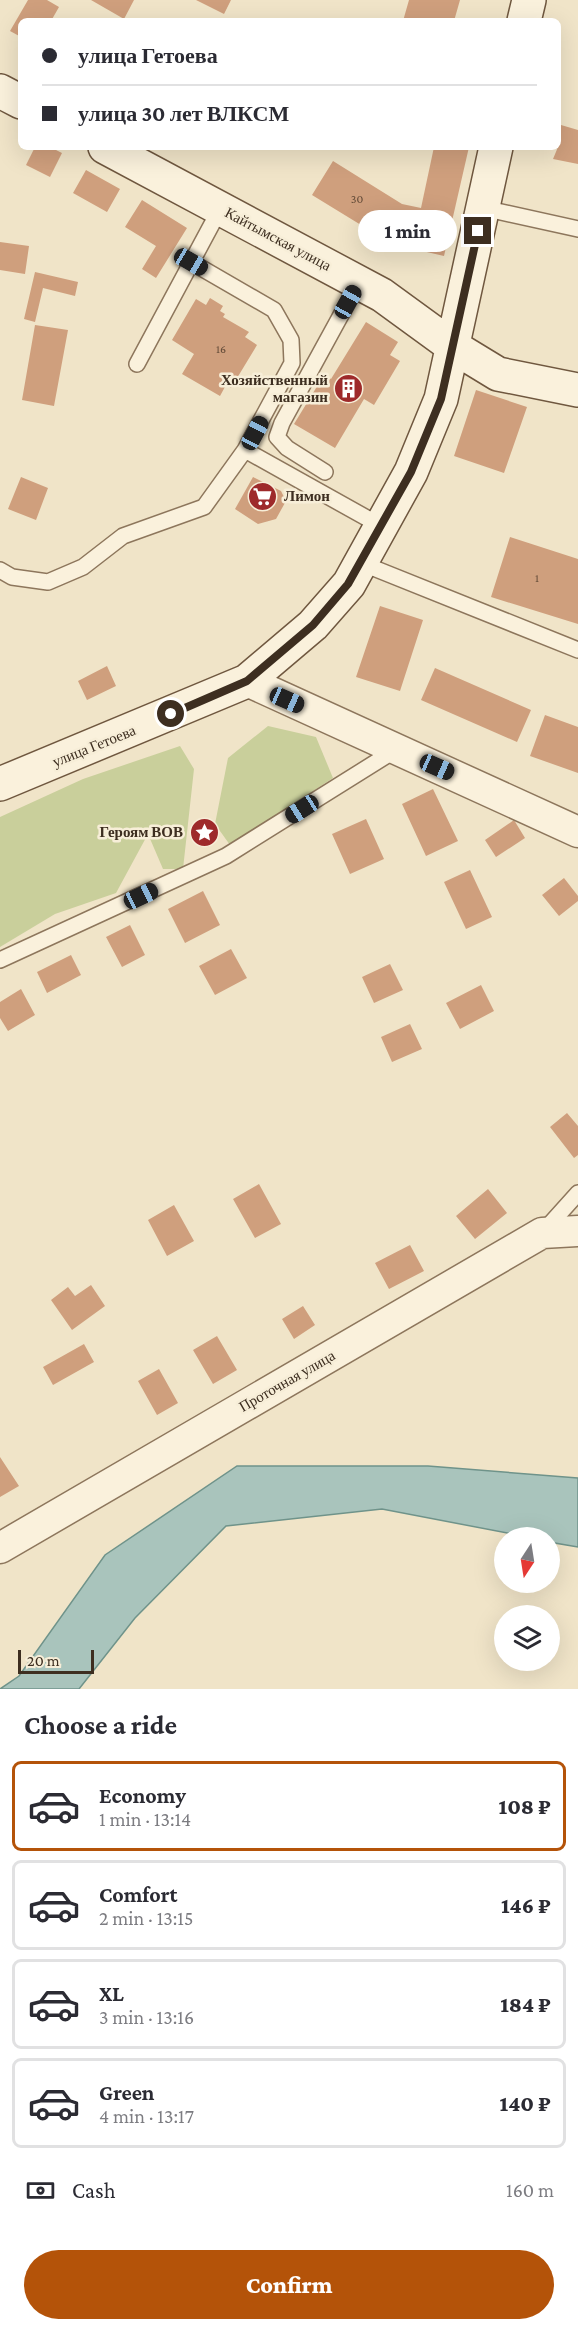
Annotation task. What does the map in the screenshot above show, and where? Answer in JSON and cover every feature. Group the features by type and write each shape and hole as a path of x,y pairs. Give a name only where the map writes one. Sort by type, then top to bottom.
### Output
{"street":[{"path":"526,18 529,0"},
{"path":"0,91 18,100"},
{"name":"Кайтымская улица","path":"111,150 382,295 452,346 498,374 578,390"},
{"name":"улица Гетоева","path":"0,784 247,681 313,625 348,584 411,472 441,399 495,150"},
{"path":"247,681 578,832"},
{"name":"Проточная улица","path":"0,1548 542,1233 578,1231"}],"lane":[{"path":"137,364 220,208"},
{"path":"483,208 578,230"},
{"path":"0,570 12,577 48,582 83,567 123,536 204,507 245,450 292,363 291,340 274,310 191,262"},
{"path":"325,472 287,448 277,437 282,423 358,282"},
{"path":"245,450 381,526"},
{"path":"361,563 578,650"},
{"path":"0,960 226,856 397,749"},
{"path":"542,1233 578,1193"}],"green space":[{"path":"268,726 316,737 333,778 230,845 215,824 228,758"},
{"path":"180,746 194,769 183,869 163,869 148,834 116,893 55,914 0,947 0,817 83,779"}],"water":[{"path":"237,1466 428,1466 578,1478 578,1547 560,1544 560,1527 494,1527 494,1530 382,1509 226,1526 135,1618 79,1689 0,1689 19,1676 105,1555"}],"building":[{"path":"28,0 47,0 59,7 53,18 18,18 18,35 10,31"},
{"path":"91,0 134,0 125,18"},
{"path":"196,0 231,0 224,14"},
{"path":"409,0 460,0 455,18 404,18"},
{"path":"561,125 578,130 578,164 553,159 557,150 561,150"},
{"path":"34,150 56,150 62,153 50,177 26,165"},
{"path":"433,150 468,150 444,256 392,244 312,195 333,161 402,204 421,208"},
{"path":"86,170 120,189 107,212 73,193"},
{"path":"142,200 187,228 156,278 142,269 156,246 125,227"},
{"path":"0,242 29,246 25,274 0,270"},
{"path":"35,272 78,282 75,296 43,288 35,322 24,319"},
{"path":"210,298 223,306 220,311 225,314 223,317 249,332 245,337 257,345 231,388 226,385 220,396 182,374 194,354 172,340 196,299 206,305"},
{"name":"Хозяйственный магазин","path":"366,322 398,342 390,355 400,361 374,405 364,399 335,448 294,424 324,375 331,379"},
{"path":"35,325 68,330 54,406 22,400"},
{"path":"476,390 527,407 504,473 454,456"},
{"path":"21,477 48,488 36,520 8,509"},
{"name":"Лимон","path":"253,477 281,491 286,501 276,519 258,524 235,509"},
{"path":"510,537 578,559 578,624 491,597"},
{"path":"380,606 423,620 400,691 356,677"},
{"path":"107,666 116,686 87,700 78,681"},
{"path":"435,668 531,710 517,742 421,700"},
{"path":"545,715 578,727 578,773 530,756"},
{"path":"433,789 458,841 426,856 402,804"},
{"path":"366,819 384,859 350,874 332,834"},
{"path":"514,820 525,838 496,857 485,840"},
{"path":"470,870 492,917 466,929 444,882"},
{"path":"564,878 578,896 578,901 559,916 542,895"},
{"path":"203,891 220,925 185,943 168,909"},
{"path":"130,925 145,955 122,967 106,937"},
{"path":"231,949 247,978 215,995 199,966"},
{"path":"71,955 81,975 47,993 37,972"},
{"path":"390,964 403,990 374,1003 362,977"},
{"path":"481,985 494,1011 460,1029 446,1003"},
{"path":"21,989 35,1015 8,1031 0,1018 0,1002"},
{"path":"410,1024 422,1049 392,1062 381,1037"},
{"path":"567,1113 578,1126 578,1155 574,1158 550,1127"},
{"path":"259,1184 281,1224 255,1238 233,1199"},
{"path":"488,1189 507,1213 475,1239 456,1216"},
{"path":"174,1205 194,1241 167,1256 148,1220"},
{"path":"410,1245 424,1271 389,1289 375,1263"},
{"path":"91,1285 105,1306 72,1330 51,1300 68,1287 75,1296"},
{"path":"303,1306 315,1325 294,1339 282,1319"},
{"path":"217,1336 237,1370 213,1384 193,1350"},
{"path":"84,1344 94,1362 53,1385 43,1367"},
{"path":"159,1369 178,1403 157,1415 138,1381"},
{"path":"0,1457 19,1486 0,1497"}],"place":[{"name":"Хозяйственный магазин","path":"349,389"},
{"name":"Лимон","path":"263,496"},
{"name":"Героям ВОВ","path":"204,832"}],"route":[{"path":"171,714 247,681 313,625 348,584 411,472 441,399 478,231"}]}
